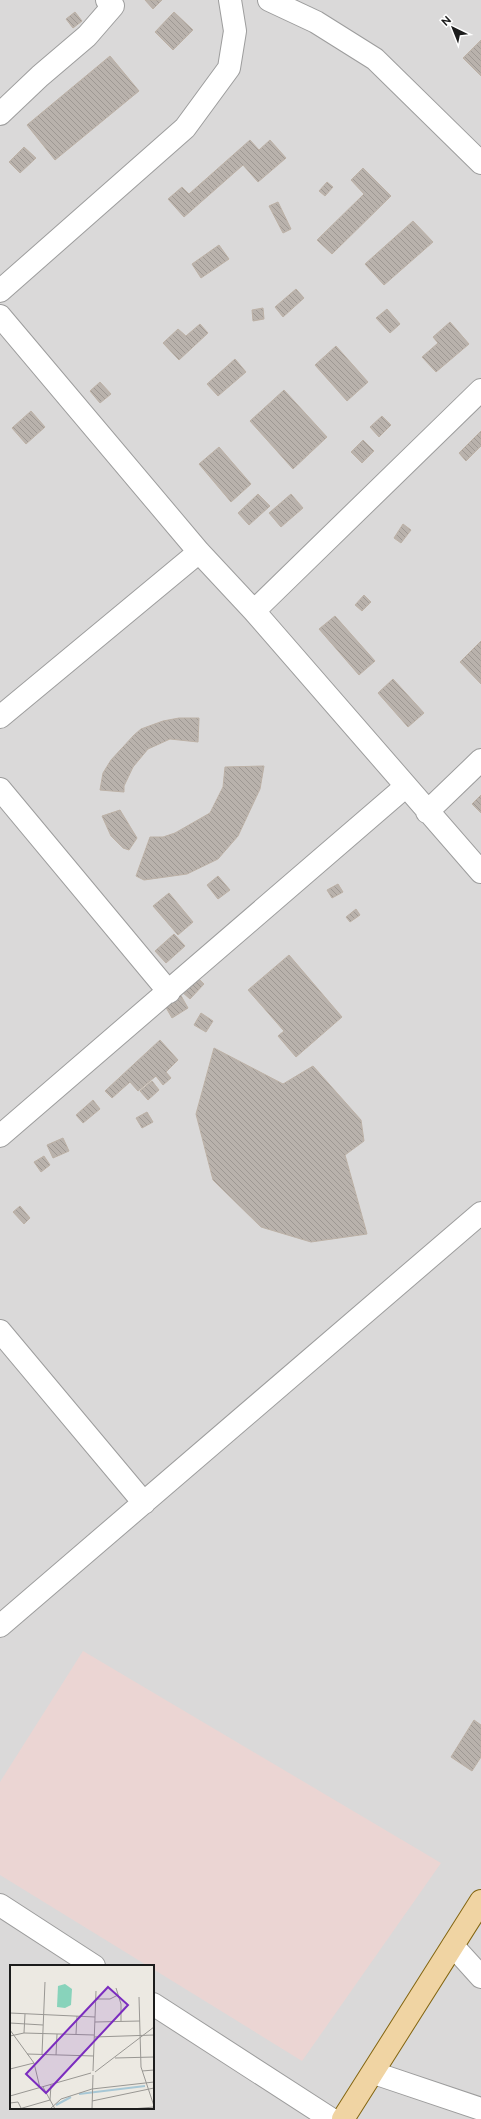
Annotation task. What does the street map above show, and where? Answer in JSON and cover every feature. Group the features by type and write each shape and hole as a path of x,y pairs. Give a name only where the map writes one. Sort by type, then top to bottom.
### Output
{"main road":[{"path":"343,2119 374,2073 481,1901"}],"street":[{"path":"0,114 40,76 87,36 113,6 107,0"},
{"path":"0,290 185,128 229,68 235,31 230,0"},
{"path":"274,1 316,22 375,58 481,163"},
{"path":"0,316 199,552 254,611 405,787 481,872"},
{"path":"254,611 481,390"},
{"path":"0,717 199,552"},
{"path":"428,812 481,760"},
{"path":"0,1136 169,992 405,787"},
{"path":"0,790 169,992"},
{"path":"0,1626 481,1214"},
{"path":"0,1331 144,1503"},
{"path":"0,1905 92,1965"},
{"path":"453,1946 481,1977"},
{"path":"154,2005 331,2119"},
{"path":"374,2073 481,2109"}],"shaded area":[{"path":"0,0 481,0 481,2119 0,2119"},
{"path":"83,1651 441,1863 302,2061 154,1970 154,1965 146,1965 0,1875 0,1782"}],"building":[{"path":"145,0 162,0 153,9"},
{"path":"75,12 82,21 73,28 66,19"},
{"path":"174,12 193,30 173,50 155,32"},
{"path":"481,40 481,76 463,58"},
{"path":"110,56 139,91 55,160 27,125"},
{"path":"250,140 259,150 270,140 286,158 258,182 243,165 184,217 168,199 182,187 189,194"},
{"path":"24,147 36,158 20,173 9,162"},
{"path":"363,168 391,196 332,254 317,240 364,194 351,180"},
{"path":"327,182 333,187 325,196 319,191"},
{"path":"278,202 291,229 283,233 269,206"},
{"path":"413,221 433,242 384,285 365,264"},
{"path":"219,245 229,259 201,278 192,264"},
{"path":"296,289 304,298 283,317 275,307"},
{"path":"263,308 264,319 253,321 252,310"},
{"path":"387,309 400,324 390,333 376,318"},
{"path":"450,322 469,344 436,372 422,357 438,343 433,337"},
{"path":"200,324 208,333 179,360 163,343 178,329 186,336"},
{"path":"336,346 368,382 347,401 315,365"},
{"path":"235,359 246,372 218,396 207,384"},
{"path":"100,382 111,394 100,403 90,391"},
{"path":"284,390 327,437 293,469 250,421"},
{"path":"31,411 45,427 26,444 12,428"},
{"path":"382,416 391,425 379,437 370,427"},
{"path":"481,431 481,446 466,461 459,453"},
{"path":"363,440 374,451 362,463 351,452"},
{"path":"219,447 251,484 231,502 199,464"},
{"path":"258,494 270,506 249,525 238,513"},
{"path":"291,494 303,508 281,527 269,513"},
{"path":"403,524 411,530 401,543 394,538"},
{"path":"364,595 371,602 362,611 355,605"},
{"path":"335,616 375,661 359,675 319,629"},
{"path":"481,641 481,684 460,662"},
{"path":"393,679 424,713 408,727 378,693"},
{"path":"179,718 199,718 198,742 170,739 148,749 133,767 124,786 124,792 100,790 103,773 111,760 134,735 141,729 163,721"},
{"path":"264,766 260,789 238,836 218,859 187,874 144,880 136,876 150,837 163,837 175,833 210,813 223,787 225,767"},
{"path":"481,795 481,813 472,804"},
{"path":"120,810 137,838 129,850 123,848 111,836 102,816"},
{"path":"218,876 230,890 218,899 207,885"},
{"path":"338,884 343,892 332,898 327,890"},
{"path":"169,893 193,922 178,935 153,906"},
{"path":"356,909 360,915 350,922 346,917"},
{"path":"174,934 185,946 166,963 155,951"},
{"path":"289,955 342,1017 296,1057 278,1036 284,1031 248,990"},
{"path":"196,976 204,984 190,999 181,991"},
{"path":"180,994 188,1008 172,1018 164,1004"},
{"path":"201,1013 213,1021 206,1032 194,1025"},
{"path":"160,1040 178,1060 166,1072 171,1078 163,1085 156,1076 138,1091 130,1082 112,1098 105,1091"},
{"path":"214,1048 283,1084 313,1066 361,1120 364,1141 345,1155 367,1234 311,1242 261,1227 213,1180 196,1114"},
{"path":"152,1081 159,1090 148,1100 140,1091"},
{"path":"93,1100 100,1109 83,1123 76,1115"},
{"path":"147,1112 153,1122 142,1128 136,1118"},
{"path":"63,1138 69,1151 53,1158 47,1145"},
{"path":"44,1156 50,1165 41,1172 34,1162"},
{"path":"20,1206 30,1218 24,1224 13,1212"},
{"path":"474,1720 481,1725 481,1757 472,1771 451,1757"}]}
